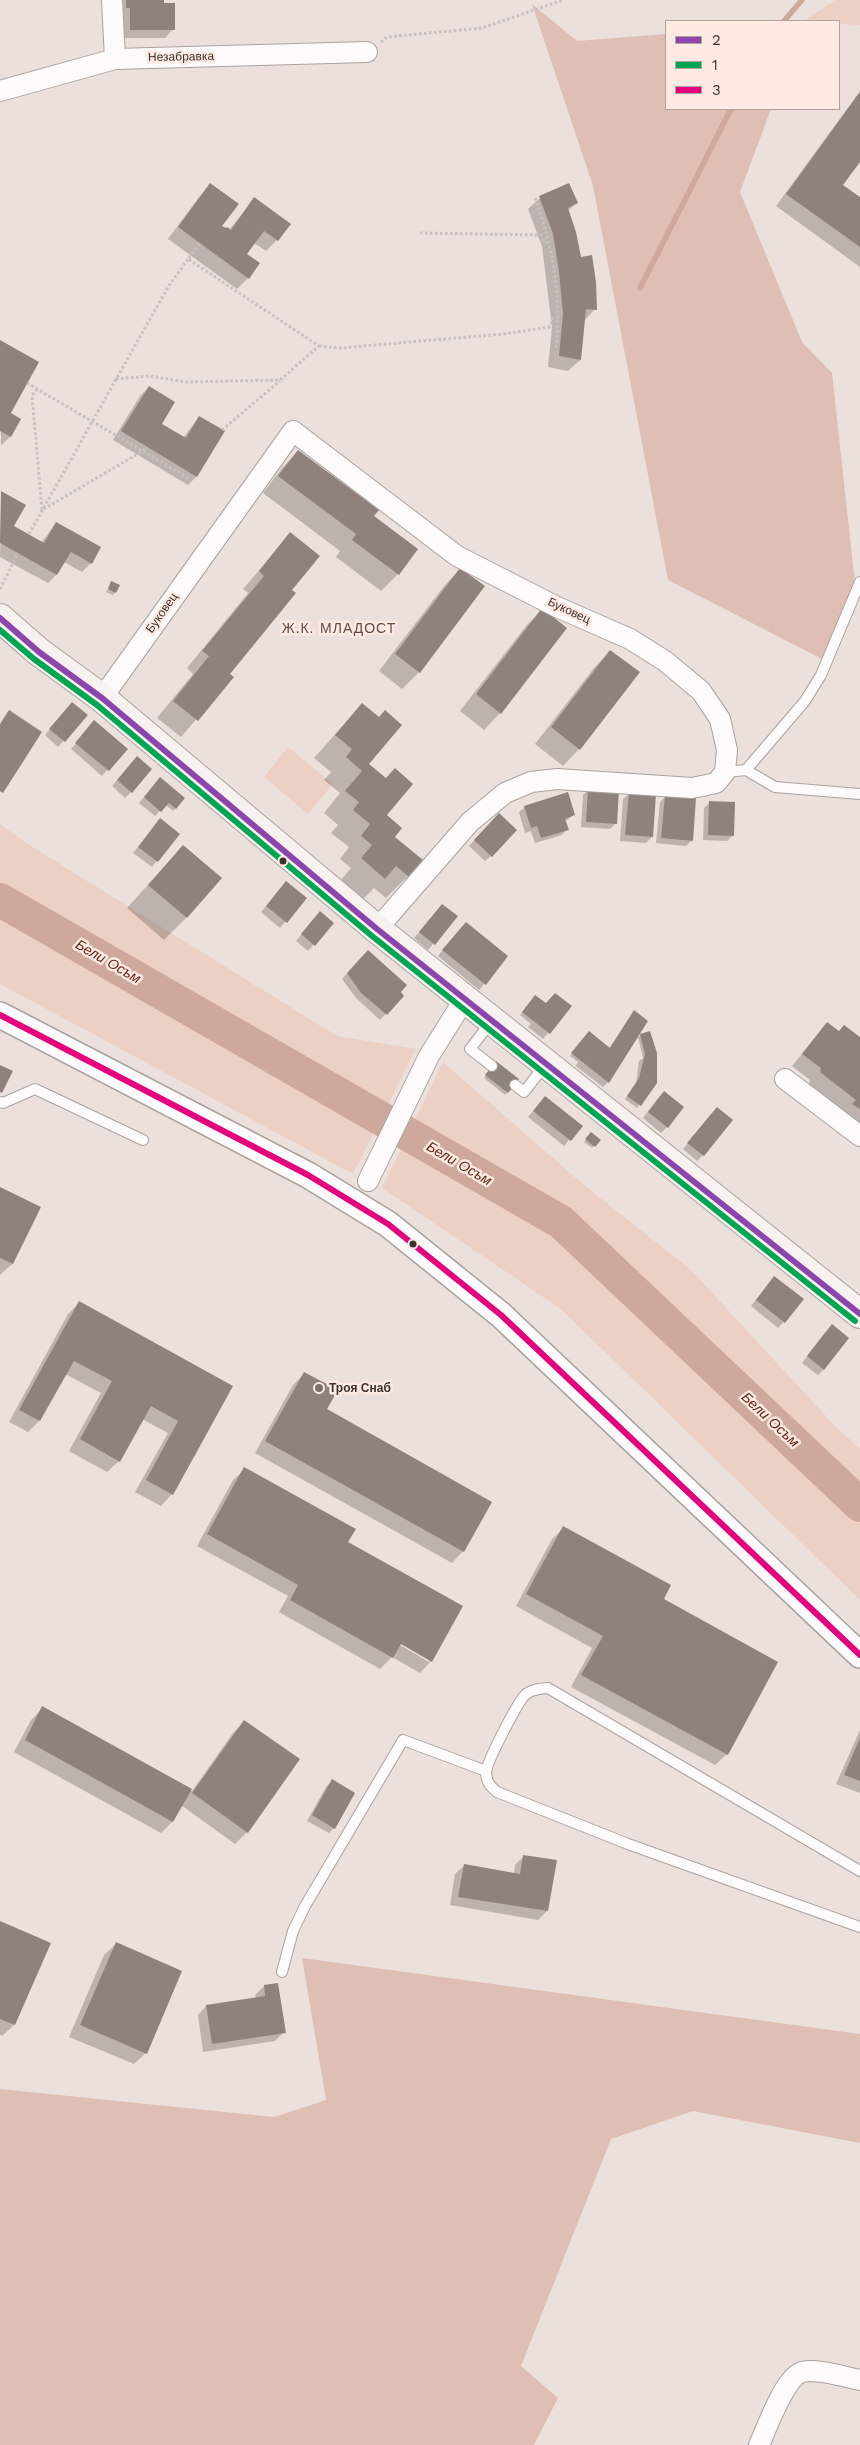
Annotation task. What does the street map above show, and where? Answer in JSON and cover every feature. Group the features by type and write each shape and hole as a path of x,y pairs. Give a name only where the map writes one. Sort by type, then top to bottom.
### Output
{"main road":[{"path":"0,618 39,652 102,698 464,1000 860,1314"}],"street":[{"path":"112,0 115,59"},
{"name":"Незабравка","path":"0,90 115,59 367,52"},
{"name":"Буковец","path":"102,698 293,431 457,556 557,607 630,639 665,661 701,691 720,719 727,750 725,772"},
{"path":"0,629 39,652"},
{"path":"377,929 470,822 505,793 531,782 557,779 692,788 716,783 725,772"},
{"path":"368,1181 429,1056 464,1000"},
{"path":"0,1015 308,1175 388,1224 501,1315 860,1655"},
{"path":"785,1079 860,1136"},
{"path":"759,2445 790,2380 802,2372 821,2372 860,2380"}],"lane":[{"path":"746,770 805,701 822,675 860,582"},
{"path":"725,772 746,770 775,787 860,794"},
{"path":"491,1021 470,1049 492,1066"},
{"path":"515,1085 524,1092 545,1065"},
{"path":"0,1102 3,1103 35,1089 143,1140"},
{"path":"860,1871 548,1688 535,1689 525,1695 490,1758 486,1771 488,1784 497,1792 628,1844 860,1927"},
{"path":"282,1972 294,1931 305,1906 403,1740 486,1771"}],"path":[{"path":"367,52 387,37 482,28 564,0"},
{"path":"535,198 550,242 556,273 559,318 556,350"},
{"path":"420,233 541,235 545,243 550,242"},
{"path":"29,534 168,287 200,243"},
{"path":"188,259 319,346 342,348 503,334 550,327 553,318 559,318"},
{"path":"222,430 319,346"},
{"path":"116,379 149,376 186,382 280,380"},
{"path":"27,383 190,479"},
{"path":"37,389 32,396 42,510"},
{"path":"42,510 148,448"},
{"path":"0,589 18,553"}],"shaded area":[{"path":"835,0 860,0 860,25 840,24 840,20 805,20"},
{"path":"532,4 577,41 665,34 665,110 771,110 740,192 802,342 832,373 855,583 824,660 668,580 593,186"},
{"path":"288,747 333,784 308,814 264,777"},
{"path":"0,824 26,843 337,1036 416,1049 353,1174 0,984"},
{"path":"443,1062 584,1185 691,1270 835,1426 860,1449 860,1600 561,1309 382,1188"},
{"path":"302,1958 860,2034 860,2143 693,2111 611,2139 521,2366 558,2398 534,2445 0,2445 0,2089 274,2117 326,2100"}],"building":[{"path":"126,0 164,0 164,3 175,3 175,30 130,30 130,8 126,8"},
{"path":"860,92 860,162 843,185 860,197 860,247 786,194"},
{"path":"210,183 239,204 222,226 231,230 254,197 291,224 278,241 264,231 247,254 260,263 249,279 178,227"},
{"path":"569,183 578,203 568,208 576,232 581,257 592,255 596,282 597,310 586,309 581,360 559,356 563,314 559,272 553,234 539,196"},
{"path":"0,340 39,362 11,413 21,419 11,437 0,431"},
{"path":"149,386 175,402 162,424 186,438 199,416 225,431 197,477 121,431"},
{"path":"298,450 379,510 374,516 418,549 399,575 352,540 356,534 278,476"},
{"path":"1,491 26,505 14,526 44,543 56,522 101,547 92,564 71,552 57,575 0,543"},
{"path":"290,532 320,556 292,590 296,593 230,674 234,677 198,721 173,701 209,656 202,651 264,576 259,571"},
{"path":"460,568 485,586 420,673 395,654"},
{"path":"111,581 120,585 116,593 108,589"},
{"path":"542,608 567,628 501,714 476,694"},
{"path":"610,650 640,672 580,750 551,727"},
{"path":"72,702 88,715 65,742 49,729"},
{"path":"362,703 379,717 385,710 402,725 369,764 386,778 395,768 413,784 387,815 402,828 395,837 423,860 409,877 396,866 385,879 361,858 372,845 361,836 370,824 353,810 359,802 345,791 362,771 346,757 352,749 335,735"},
{"path":"9,710 42,732 3,793 0,791 0,724"},
{"path":"94,720 128,749 109,771 75,743"},
{"path":"137,756 152,769 132,793 117,780"},
{"path":"160,777 185,798 176,809 169,803 161,812 144,797"},
{"path":"588,788 619,790 617,824 586,822"},
{"path":"568,792 575,815 565,819 569,830 541,838 537,826 531,828 524,806"},
{"path":"629,792 656,794 653,837 625,835"},
{"path":"665,795 696,798 693,841 661,838"},
{"path":"709,801 735,802 734,836 708,835"},
{"path":"499,813 517,830 492,857 474,840"},
{"path":"160,818 180,834 158,862 138,847"},
{"path":"183,845 222,878 187,918 148,885"},
{"path":"286,881 307,898 287,923 266,906"},
{"path":"442,904 458,916 435,945 419,932"},
{"path":"320,911 334,923 315,946 301,934"},
{"path":"466,922 508,956 486,985 442,950"},
{"path":"368,950 407,985 401,992 404,996 387,1015 361,993 347,973"},
{"path":"555,993 572,1006 550,1034 522,1012 535,995 546,1003"},
{"path":"634,1010 648,1021 609,1083 571,1053 589,1031 610,1048"},
{"path":"827,1022 839,1031 844,1025 860,1037 860,1109 852,1104 856,1100 820,1072 821,1068 802,1054"},
{"path":"650,1031 657,1053 657,1083 641,1106 627,1096 639,1078 645,1054 640,1034"},
{"path":"496,1061 519,1079 508,1093 485,1075"},
{"path":"0,1065 13,1071 2,1093 0,1092"},
{"path":"664,1091 684,1107 668,1128 648,1112"},
{"path":"545,1096 583,1126 571,1141 533,1111"},
{"path":"717,1107 733,1120 704,1156 687,1143"},
{"path":"591,1132 601,1140 595,1147 585,1139"},
{"path":"0,1187 41,1207 13,1264 0,1258"},
{"path":"774,1276 804,1299 785,1323 756,1300"},
{"path":"79,1301 233,1386 173,1495 146,1480 178,1421 151,1406 120,1462 80,1439 112,1381 74,1361 40,1421 19,1410"},
{"path":"832,1324 849,1338 824,1370 807,1356"},
{"path":"304,1372 338,1390 327,1409 492,1502 464,1552 265,1441"},
{"path":"244,1467 356,1529 348,1542 463,1606 432,1662 401,1644 393,1658 290,1600 298,1585 207,1534"},
{"path":"563,1526 671,1585 664,1599 778,1662 728,1755 581,1675 603,1636 526,1594"},
{"path":"42,1706 192,1789 173,1822 25,1740"},
{"path":"244,1720 300,1759 248,1833 192,1793"},
{"path":"860,1738 860,1781 844,1775"},
{"path":"332,1779 355,1793 335,1829 312,1815"},
{"path":"523,1855 557,1860 548,1911 458,1897 464,1864 520,1874"},
{"path":"0,1921 51,1943 15,2025 0,2019"},
{"path":"116,1942 182,1971 147,2054 80,2025"},
{"path":"278,1983 286,2033 212,2044 206,2005 265,1996 264,1985"}],"waterway":[{"path":"785,20 802,0"},
{"path":"640,288 730,110"},
{"name":"Бели Осъм","path":"0,900 561,1222 860,1505"}],"transit line":[{"name":"2","path":"0,618 39,652 102,698 377,929 860,1314"},
{"name":"1","path":"0,630 34,659 97,705 372,936 855,1321"},
{"name":"3","path":"0,1015 308,1175 388,1224 501,1315 860,1655"}],"place":[{"name":"Троя Снаб","path":"319,1388"}],"district":[{"name":"Ж.К. МЛАДОСТ","path":"339,629"}]}
